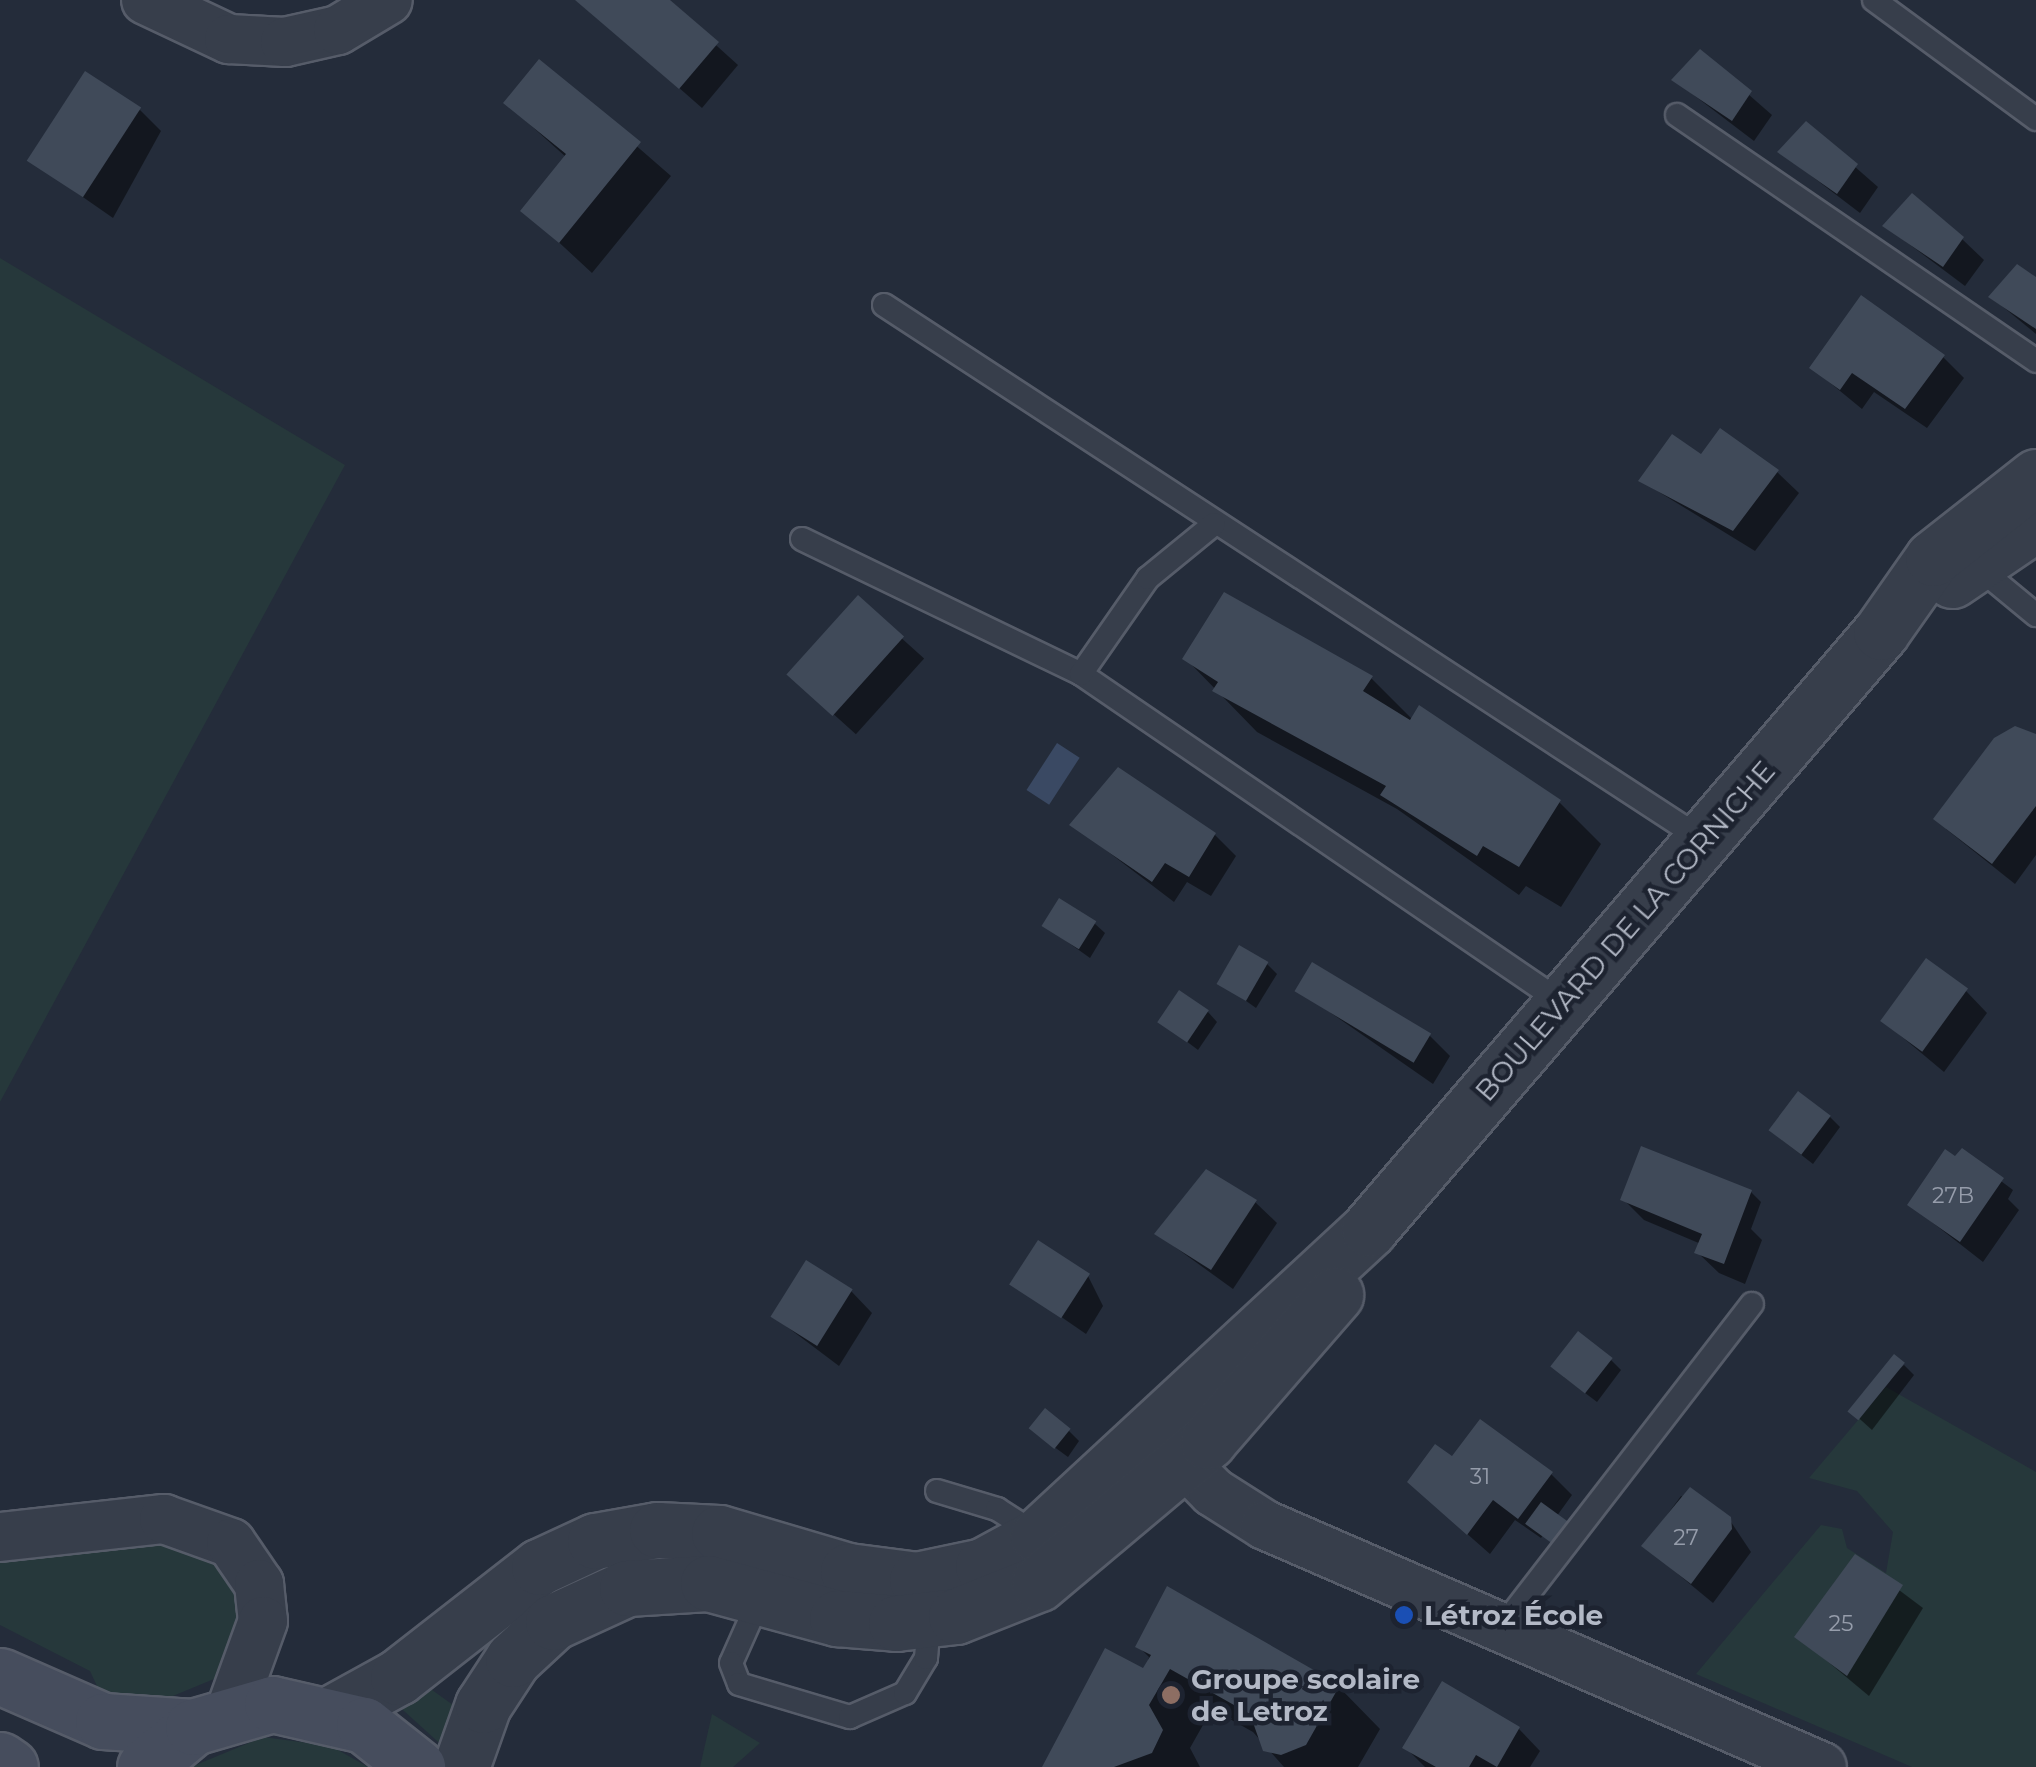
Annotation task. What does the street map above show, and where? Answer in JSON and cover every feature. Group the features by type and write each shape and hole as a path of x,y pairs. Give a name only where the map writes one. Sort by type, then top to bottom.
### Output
{"main road":[{"path":"0,1676 103,1721 212,1719 272,1704 334,1712 417,1767"},
{"path":"145,1767 212,1719"},
{"path":"0,1760 10,1767"}],"street":[{"path":"146,0 229,39 285,42 338,30 388,0"},
{"name":"BOULEVARD DE LA CORNICHE","path":"334,1712 398,1676 539,1567 595,1541 688,1530 770,1572 837,1618 928,1600 1012,1597 1051,1551 1170,1449 1309,1277 1370,1229 1881,632 2036,478"},
{"name":"BOULEVARD DE LA CORNICHE","path":"1962,551 2036,523"},
{"path":"1170,1449 1265,1525 1822,1767"},
{"path":"0,1537 164,1519 230,1543 259,1584 262,1621 212,1719"},
{"name":"BOULEVARD DE LA CORNICHE","path":"461,1767 496,1681 576,1608 654,1583 770,1572"}],"lane":[{"path":"1874,0 2036,120"},
{"path":"1677,115 2036,361"},
{"path":"884,304 1214,524 1703,840"},
{"path":"1080,674 1148,578 1214,524"},
{"path":"802,539 1080,674 1564,1004"},
{"path":"1962,551 2036,615"},
{"path":"1502,1626 1752,1304"},
{"path":"937,1491 998,1509 1051,1551"},
{"path":"770,1572 730,1664 739,1684 850,1717 905,1693 926,1658 928,1600"}],"shaded area":[{"path":"0,258 345,465 0,1102"},
{"path":"1886,1387 2036,1472 2036,1767 1912,1767 1696,1674 1821,1525 1842,1529 1847,1548 1886,1573 1893,1532 1857,1491 1809,1478"},
{"path":"167,1532 219,1551 247,1602 234,1657 214,1679 151,1705 104,1701 90,1671 0,1625 0,1550"},
{"path":"421,1682 460,1710 447,1750 393,1701"},
{"path":"712,1714 760,1743 733,1767 700,1767"},
{"path":"263,1737 331,1746 368,1767 191,1767"}],"water":[{"path":"1057,743 1080,758 1049,805 1027,790"}],"building":[{"path":"575,0 670,0 719,42 679,89"},
{"path":"1700,49 1752,91 1732,121 1671,80"},
{"path":"539,59 641,142 559,243 520,211 566,154 503,103"},
{"path":"85,71 141,107 83,197 27,161"},
{"path":"1806,121 1858,164 1837,194 1777,152"},
{"path":"1912,193 1964,237 1943,267 1882,226"},
{"path":"2017,264 2036,277 2036,329 1988,297"},
{"path":"1861,295 1945,355 1905,409 1852,373 1840,390 1809,368"},
{"path":"1720,428 1779,470 1733,531 1638,481 1672,434 1701,454"},
{"path":"1224,592 1373,676 1363,691 1410,720 1419,705 1561,800 1519,867 1483,846 1477,856 1380,795 1386,786 1212,691 1218,682 1182,659"},
{"path":"858,595 904,636 832,716 786,675"},
{"path":"2015,726 2036,734 2036,806 1992,864 1933,819 1994,738"},
{"path":"1118,767 1216,833 1189,877 1165,863 1152,882 1069,825"},
{"path":"1059,898 1096,921 1079,949 1042,926"},
{"path":"1239,945 1268,962 1246,1001 1216,984"},
{"path":"1926,958 1968,989 1922,1052 1880,1021"},
{"path":"1312,962 1431,1034 1414,1063 1294,991"},
{"path":"1179,990 1209,1010 1187,1042 1157,1022"},
{"path":"1798,1091 1831,1116 1801,1155 1769,1130"},
{"path":"1641,1146 1752,1190 1724,1264 1694,1253 1702,1234 1620,1200"},
{"path":"1962,1148 2004,1178 1960,1242 1907,1205 1945,1149 1955,1156"},
{"path":"1206,1169 1257,1200 1211,1270 1154,1234"},
{"path":"1038,1240 1090,1274 1061,1318 1009,1284"},
{"path":"806,1260 853,1289 817,1346 770,1317"},
{"path":"1578,1331 1613,1358 1585,1394 1550,1366"},
{"path":"1894,1354 1905,1363 1858,1420 1847,1412"},
{"path":"1045,1408 1071,1429 1054,1449 1029,1428"},
{"path":"1480,1419 1553,1472 1518,1519 1493,1500 1467,1535 1407,1482 1435,1444 1452,1456"},
{"path":"1690,1487 1731,1517 1732,1529 1691,1584 1641,1546"},
{"path":"1541,1502 1571,1524 1555,1546 1525,1524"},
{"path":"1855,1554 1903,1585 1847,1676 1794,1637"},
{"path":"1167,1586 1340,1685 1306,1745 1281,1755 1263,1751 1250,1714 1170,1669 1149,1705 1163,1730 1152,1753 1114,1767 1042,1767 1105,1648 1143,1668 1151,1655 1135,1647"},
{"path":"1442,1681 1520,1727 1497,1767 1476,1755 1469,1767 1436,1767 1402,1748"}],"place":[{"name":"Létroz École","path":"1404,1615"},
{"name":"Groupe scolaire de Letroz","path":"1171,1695"}]}
